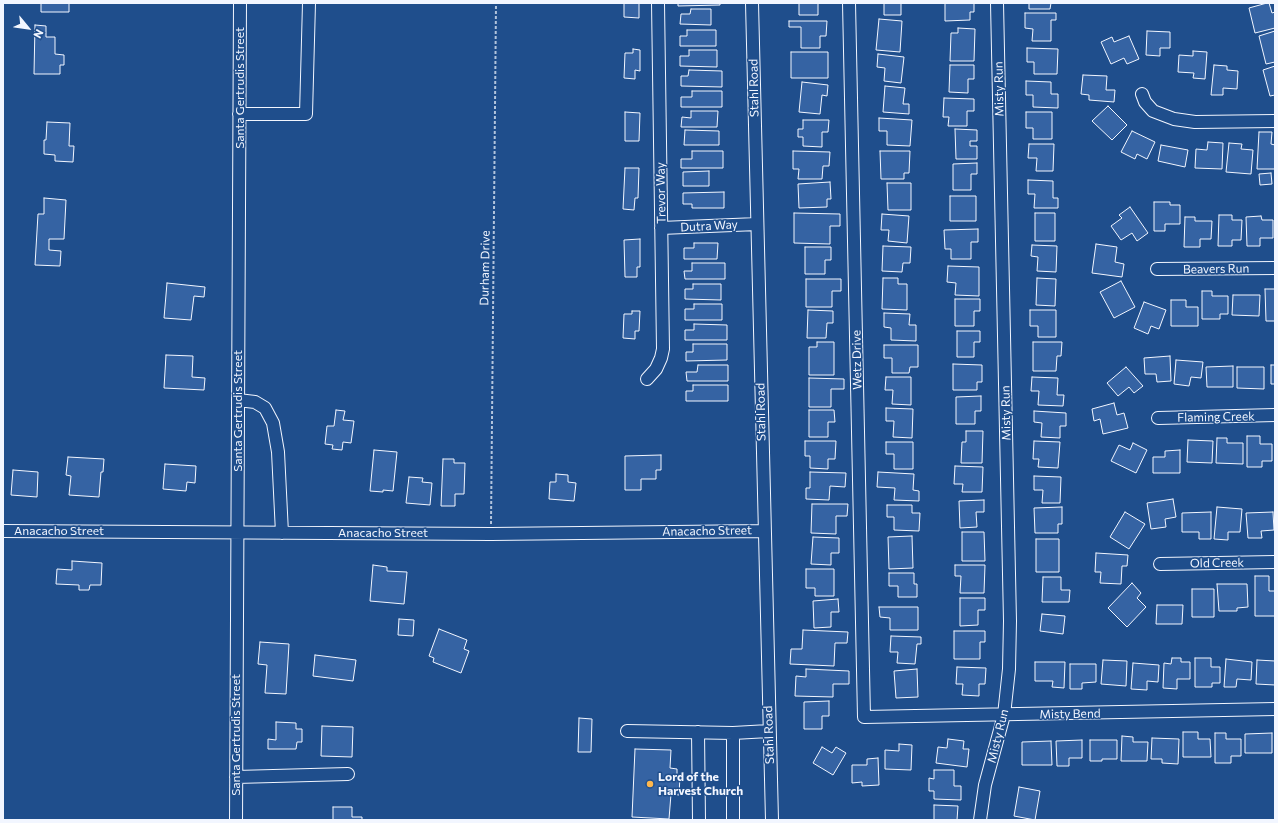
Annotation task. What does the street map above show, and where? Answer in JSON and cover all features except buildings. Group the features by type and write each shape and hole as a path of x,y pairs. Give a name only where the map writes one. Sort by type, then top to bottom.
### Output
{"street":[{"name":"Santa Gertrudis Street","path":"236,820 240,3"},
{"path":"239,114 306,114 309,3"},
{"name":"Trevor Way","path":"647,379 656,369 663,349 658,3"},
{"name":"Stahl Road","path":"752,3 772,820"},
{"name":"Wetz Drive","path":"849,3 864,717"},
{"name":"Misty Run","path":"980,820 985,785 1004,715 1009,669 1010,621 997,3"},
{"path":"1142,94 1145,102 1153,111 1174,119 1195,122 1275,121"},
{"name":"Dutra Way","path":"661,228 757,224"},
{"name":"Beavers Run","path":"1157,269 1275,268"},
{"path":"238,400 255,402 265,408 273,423 278,452 282,533"},
{"name":"Flaming Creek","path":"1158,418 1275,415"},
{"name":"Anacacho Street","path":"3,531 491,534 764,531"},
{"name":"Old Creek","path":"1160,564 1275,562"},
{"name":"Misty Bend","path":"864,717 1275,709"},
{"path":"627,731 733,733 769,731"},
{"path":"698,732 698,820"},
{"path":"732,820 733,733"},
{"path":"236,776 348,774"}],"path":[{"name":"Durham Drive","path":"491,534 496,3"}],"place":[{"name":"Lord of the Harvest Church","path":"650,784"}]}
